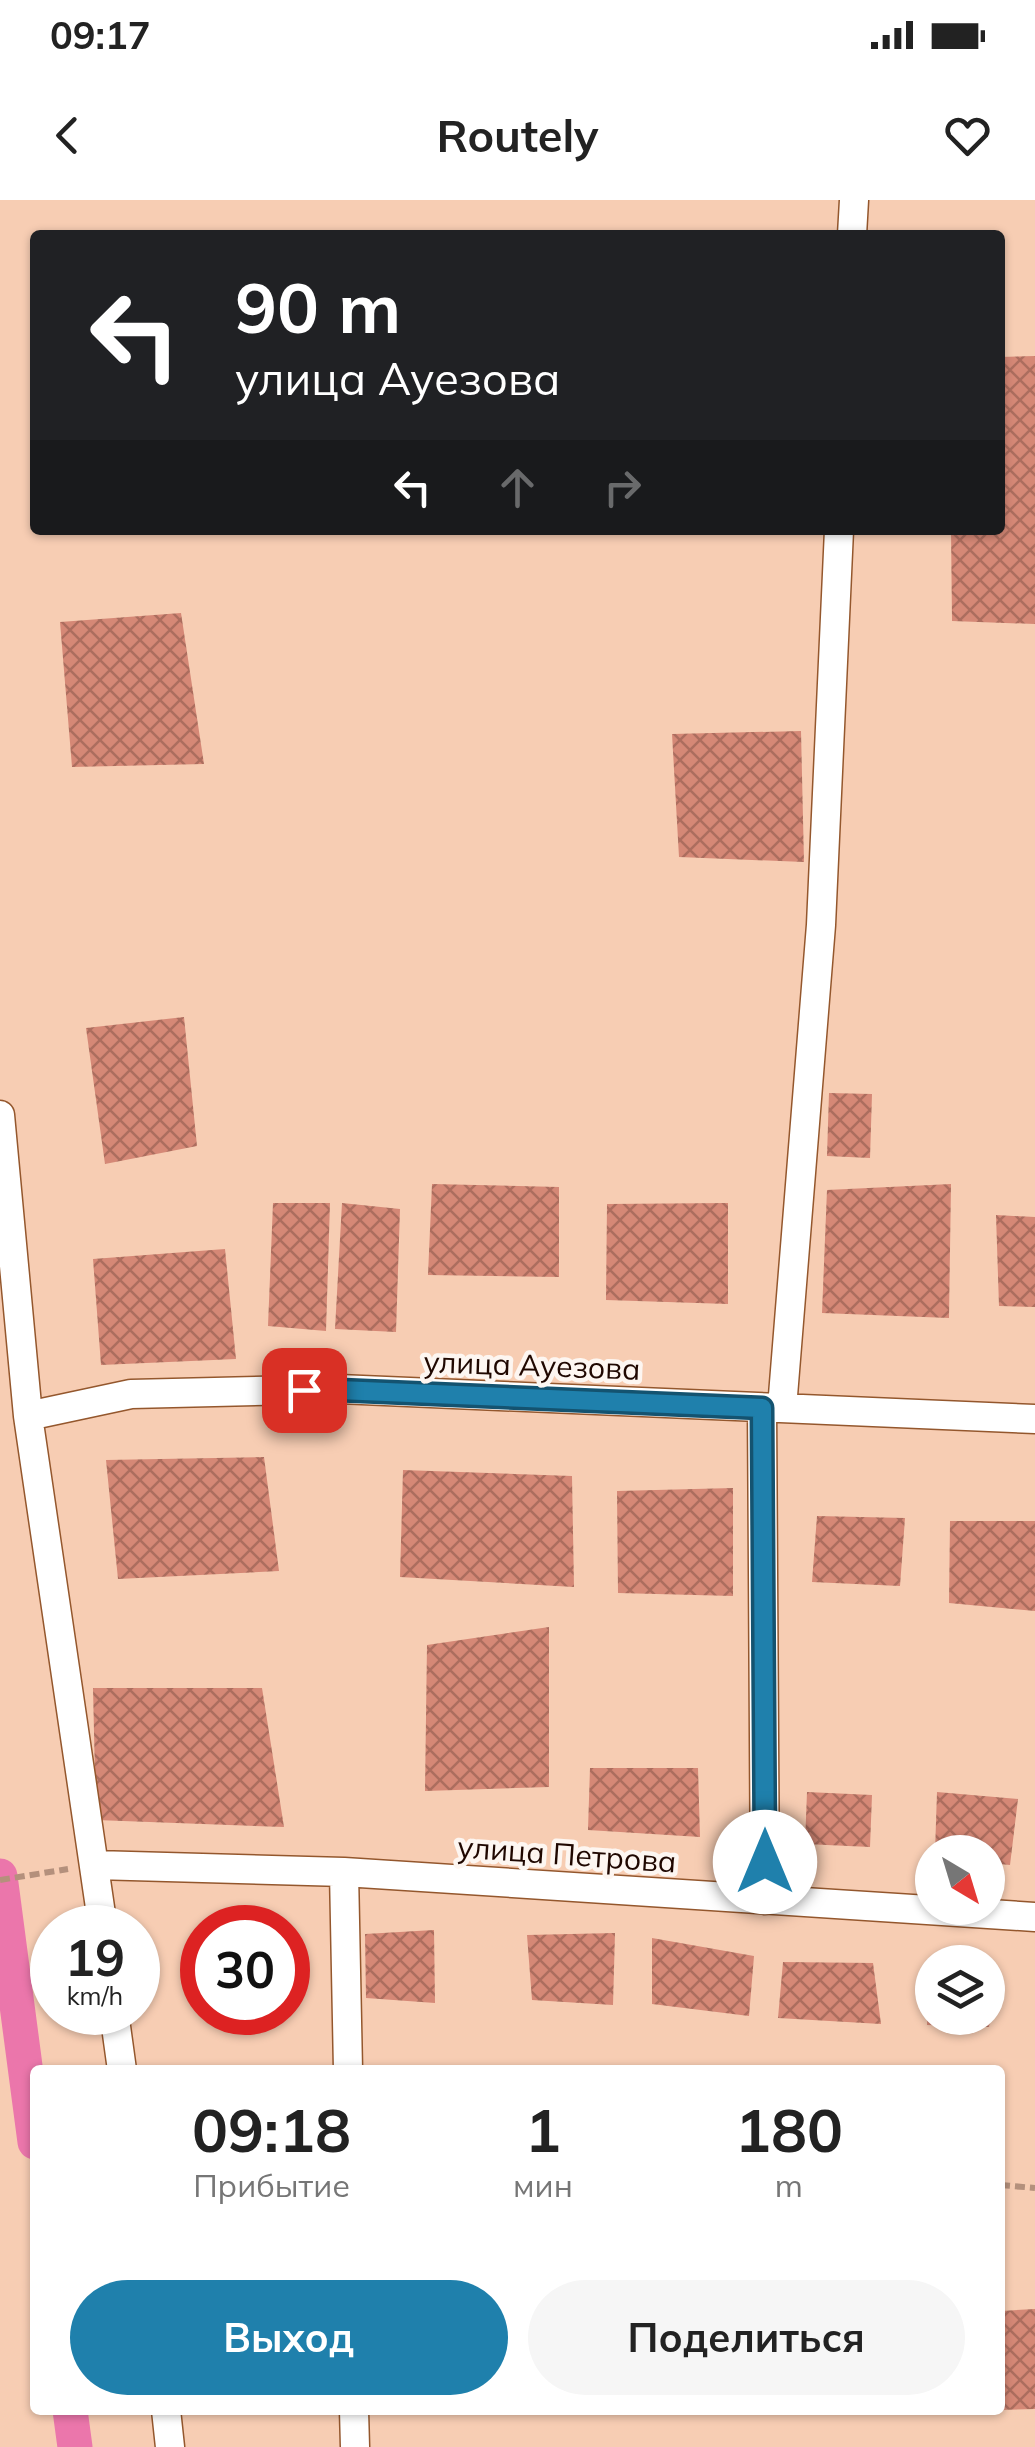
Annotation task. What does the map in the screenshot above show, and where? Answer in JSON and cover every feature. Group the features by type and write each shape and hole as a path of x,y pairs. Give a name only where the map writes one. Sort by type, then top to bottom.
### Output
{"street":[{"path":"852,230 854,200"},
{"path":"765,1900 772,1408 821,925 839,535"},
{"path":"0,1116 28,1416 100,1905"},
{"name":"улица Ауезова","path":"28,1416 130,1394 339,1390 1035,1420"},
{"name":"улица Петрова","path":"95,1865 344,1872 1035,1918"},
{"path":"344,1872 348,2065"},
{"path":"117,2035 121,2065"},
{"path":"167,2415 170,2447"},
{"path":"354,2415 355,2447"}],"path":[{"path":"0,1880 95,1865"},
{"path":"1005,2185 1035,2188"}],"building":[{"path":"1035,356 1035,624 952,621 951,535 1005,535 1005,357"},
{"path":"181,613 204,764 72,767 60,622"},
{"path":"801,731 804,862 679,857 672,734"},
{"path":"184,1017 197,1146 105,1164 86,1028"},
{"path":"829,1093 872,1094 870,1158 827,1156"},
{"path":"432,1184 559,1187 559,1277 428,1275"},
{"path":"951,1184 949,1318 822,1313 827,1190"},
{"path":"273,1203 330,1203 326,1331 268,1326"},
{"path":"342,1203 400,1209 396,1332 335,1329"},
{"path":"728,1203 728,1304 606,1300 607,1204"},
{"path":"996,1215 1035,1217 1035,1307 999,1306"},
{"path":"225,1249 236,1359 101,1365 93,1259"},
{"path":"264,1457 279,1571 118,1579 106,1460"},
{"path":"403,1470 572,1476 574,1587 400,1577"},
{"path":"733,1488 733,1596 618,1593 617,1491"},
{"path":"817,1516 905,1518 900,1586 812,1582"},
{"path":"950,1521 1035,1521 1035,1611 949,1603"},
{"path":"549,1627 549,1787 425,1791 427,1645"},
{"path":"93,1688 262,1688 284,1827 96,1820"},
{"path":"590,1768 698,1768 700,1837 588,1830"},
{"path":"807,1792 872,1795 870,1847 805,1844"},
{"path":"937,1792 1018,1799 1010,1865 1005,1865 1005,1835 936,1835"},
{"path":"434,1930 435,2003 366,1998 365,1934"},
{"path":"615,1933 613,2005 532,2000 527,1935"},
{"path":"652,1938 754,1956 749,2016 652,2004"},
{"path":"783,1962 873,1963 881,2024 778,2018"},
{"path":"1035,2309 1035,2409 1005,2410 1005,2311"}],"waterway":[{"path":"0,1876 30,2104"},
{"path":"71,2415 75,2447"}],"route":[{"path":"304,1390 762,1408 765,1862"}]}
